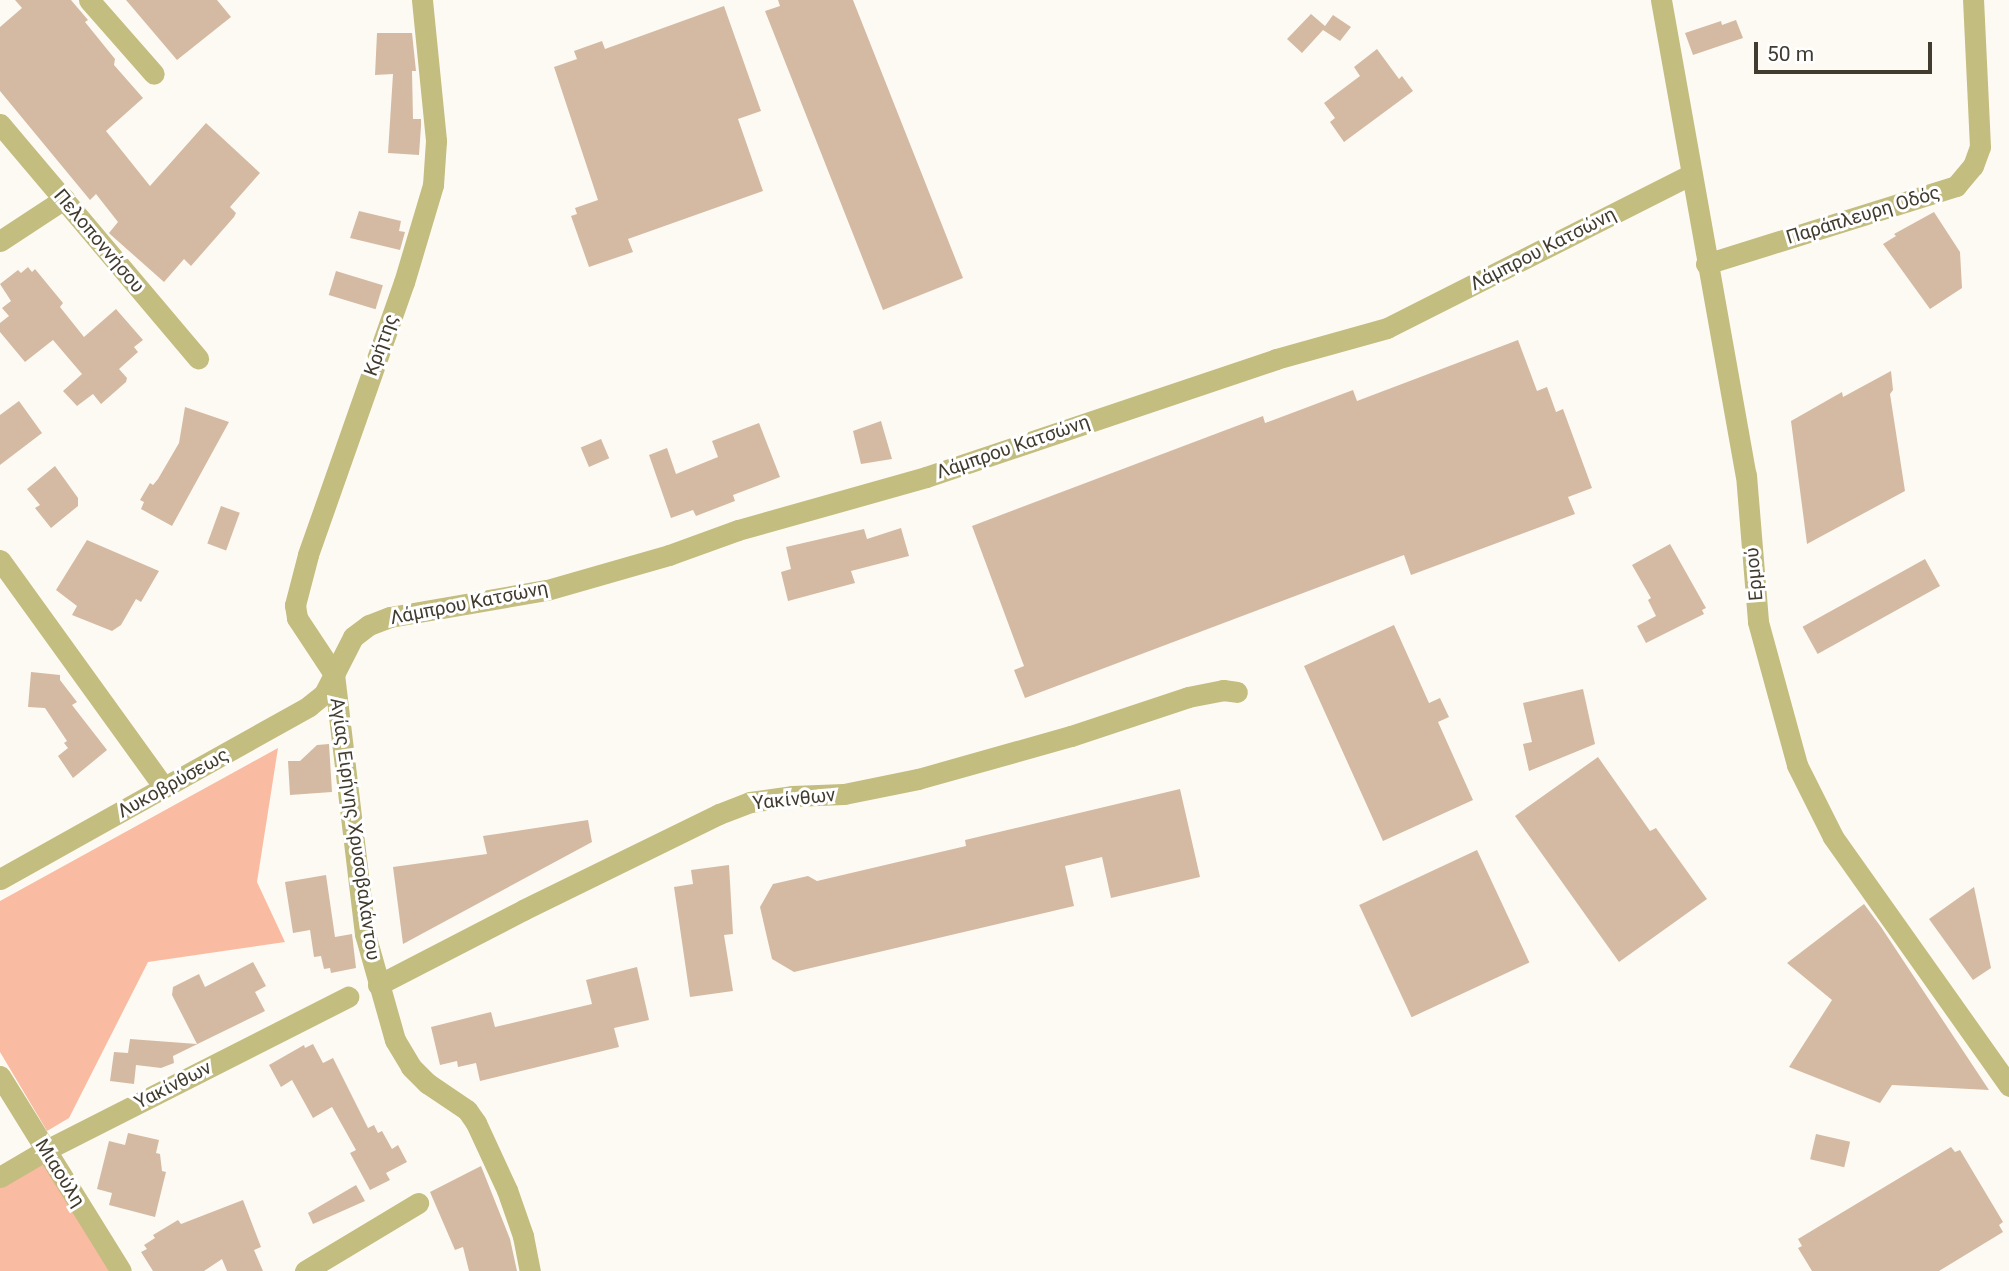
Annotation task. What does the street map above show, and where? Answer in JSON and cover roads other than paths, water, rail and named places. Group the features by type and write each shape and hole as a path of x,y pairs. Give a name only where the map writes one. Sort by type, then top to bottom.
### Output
{"street":[{"path":"89,0 154,74"},
{"name":"Κρήτης","path":"334,674 296,618 295,605 312,542 404,282 433,185 436,141 422,0"},
{"name":"Ερμού","path":"1661,0 1690,175 1746,475 1758,622 1797,765 1833,837 2009,1086"},
{"name":"Παράπλευρη Οδός","path":"1706,264 1956,186 1973,166 1980,147 1973,0"},
{"name":"Πελοποννήσου","path":"0,124 198,358"},
{"name":"Λάμπρου Κατσώνη","path":"334,674 353,637 379,620 547,590 669,555 738,530 926,477 1276,359 1387,328 1690,175"},
{"path":"0,241 64,198"},
{"path":"0,560 164,787"},
{"name":"Λυκοβρύσεως","path":"0,879 309,706 324,694 334,674"},
{"name":"Αγίας Ειρήνης Χρυσοβαλάντου","path":"334,674 365,934 377,985 395,1040 411,1067 427,1083 467,1110 476,1123 507,1190 523,1236 530,1271"},
{"name":"Υακίνθων","path":"377,985 719,814 750,803 792,796 844,794 918,779 1071,736 1188,697 1223,690 1237,692"},
{"name":"Υακίνθων","path":"0,1177 46,1150 348,997"},
{"name":"Μιαούλη","path":"0,1076 121,1271"},
{"path":"305,1271 418,1203"}]}
